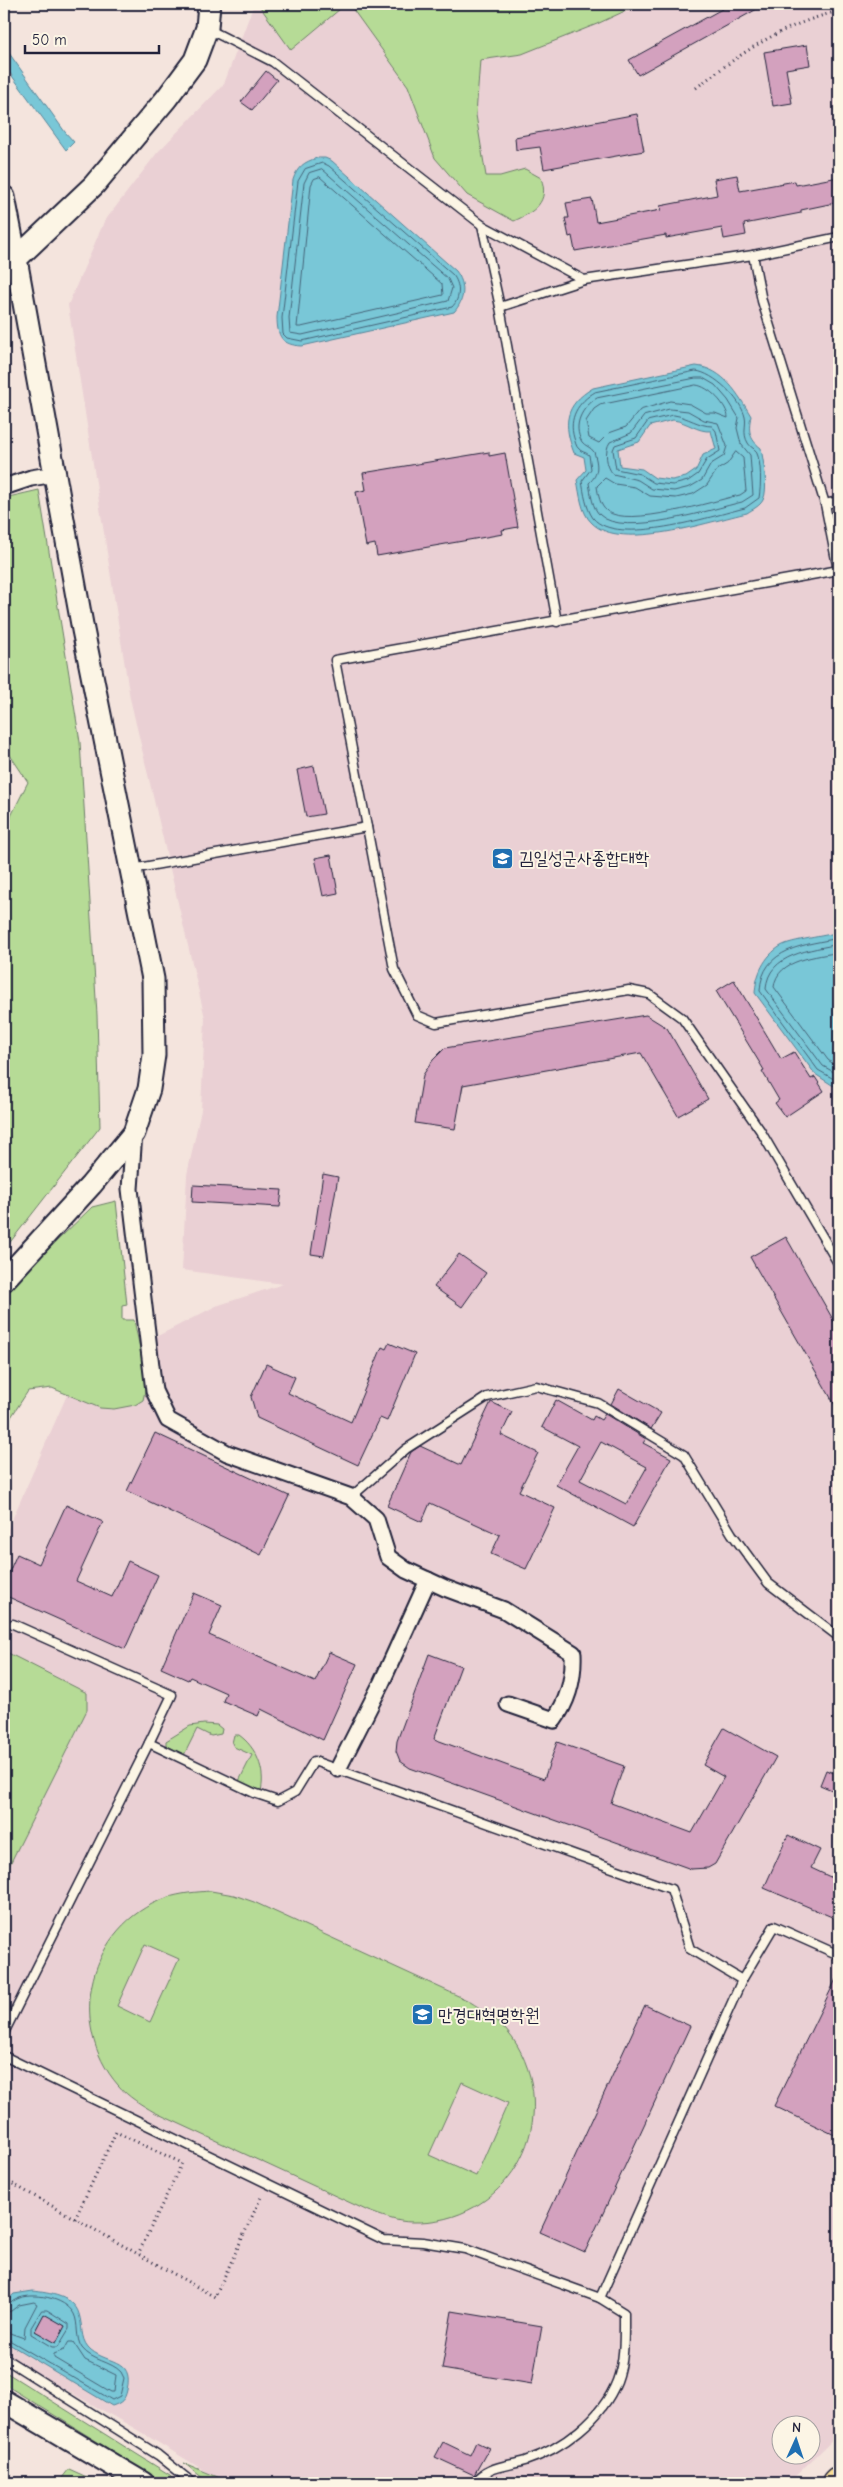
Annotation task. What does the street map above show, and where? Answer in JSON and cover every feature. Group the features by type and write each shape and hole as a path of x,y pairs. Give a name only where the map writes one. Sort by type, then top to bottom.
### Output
{"main road":[{"path":"16,259 94,185 160,106 195,60 207,28 209,4"},
{"path":"4,197 6,222 16,259 82,630 153,979 154,1055 149,1089 134,1132 91,1185 4,1280"},
{"path":"4,2401 143,2483"}],"street":[{"path":"4,487 31,478 55,474"},
{"path":"134,1132 130,1189 154,1391 168,1420 227,1453 351,1497 376,1519 388,1557 406,1570 504,1610 573,1654 574,1670 565,1706 554,1720 508,1704"},
{"path":"338,1769 381,1684 428,1580"}],"lane":[{"path":"207,28 273,62 482,225 584,280"},
{"path":"482,225 500,307 557,622"},
{"path":"500,307 584,280 753,255 839,236"},
{"path":"753,255 762,301 825,504 839,570 557,622 335,660 394,969 417,1015 436,1023 629,990 649,994 682,1018 760,1130 839,1265"},
{"path":"825,504 839,501"},
{"path":"132,869 367,827"},
{"path":"351,1497 406,1449 487,1397 536,1386 598,1403 684,1455 732,1534 768,1583 839,1637"},
{"path":"4,2033 172,1695 13,1624"},
{"path":"149,1743 254,1793 278,1801 295,1792 314,1760 671,1889 690,1949 742,1980"},
{"path":"600,2298 742,1980 774,1926 839,1955"},
{"path":"4,2056 384,2240 423,2242 465,2249 600,2298 624,2313 623,2352 617,2381 603,2406 583,2428 560,2445 543,2455 483,2472 474,2483"},
{"path":"4,2358 158,2455 193,2483"}],"path":[{"path":"696,88 770,35 814,17 839,11"},
{"path":"75,2219 116,2132 182,2163 138,2254"},
{"path":"4,2179 215,2297 268,2184"}],"shaded area":[{"path":"254,4 839,4 839,2434 820,2452 820,2414 770,2414 770,2464 808,2464 788,2483 225,2483 134,2428 4,2355 4,1538 74,1379 216,1306 283,1284 182,1270 187,1175 201,1110 205,1018 130,698 68,305 104,222 157,153 224,84"}],"green space":[{"path":"258,4 346,4 291,50"},
{"path":"349,4 640,4 597,24 522,54 480,60 476,115 486,176 500,176 525,169 541,178 543,186 542,200 534,210 514,221 467,195 435,158 408,86"},
{"path":"39,490 80,742 97,1015 100,1127 4,1250 4,860 11,816 28,782 4,746 4,498"},
{"path":"116,1201 127,1305 122,1306 122,1320 134,1320 147,1382 143,1400 135,1405 114,1409 100,1408 52,1388 28,1391 4,1428 4,1292 92,1207"},
{"path":"4,1651 87,1693 87,1710 4,1876"},
{"path":"217,1725 222,1729 221,1734 211,1736 197,1729 184,1755 166,1745 166,1741 190,1726"},
{"path":"234,1735 239,1735 255,1752 261,1767 261,1791 239,1781 252,1755 234,1747 232,1743"},
{"path":"211,1891 234,1895 254,1902 467,2000 501,2025 517,2045 530,2076 534,2107 529,2137 517,2165 498,2189 474,2207 445,2219 412,2222 390,2218 368,2211 154,2112 135,2100 118,2085 102,2061 92,2034 90,2006 93,1979 103,1953 119,1930 140,1911 166,1898","holes":["145,1944 179,1959 150,2022 117,2006","462,2082 508,2103 476,2176 429,2155"]},
{"path":"4,2371 170,2475 179,2483 164,2483 4,2384"},
{"path":"184,2463 232,2483 209,2483"},
{"path":"69,2469 100,2483 58,2483"}],"water":[{"path":"4,46 74,142 66,150 4,65"},
{"path":"325,158 332,161 456,271 463,287 463,292 458,307 454,312 302,346 290,344 282,339 278,330 277,317 293,180 302,166 308,161"},
{"path":"696,366 715,372 735,391 751,416 750,434 761,448 766,482 765,495 762,502 747,513 667,532 644,535 623,535 606,531 592,523 583,509 577,480 586,470 584,457 574,453 570,443 568,416 576,401 593,388","holes":["673,420 701,430 711,431 716,449 703,455 696,470 686,477 672,480 655,478 642,469 620,466 618,449 639,442 650,426"]},
{"path":"839,932 839,1087 832,1085 815,1074 755,993 757,979 762,966 775,950 792,942"},
{"path":"33,2291 53,2294 72,2303 79,2314 85,2343 88,2347 102,2357 116,2362 127,2371 127,2390 122,2401 112,2406 4,2341 4,2303 14,2294","holes":["44,2315 65,2326 56,2342 35,2331"]}],"building":[{"path":"731,4 766,4 638,75 629,60"},
{"path":"807,45 810,65 786,69 792,103 773,106 764,52"},
{"path":"266,71 277,80 252,110 241,102"},
{"path":"637,114 644,151 544,169 540,147 516,150 515,137"},
{"path":"737,175 740,191 795,181 796,185 839,177 839,202 801,210 801,213 744,224 746,235 724,239 722,228 666,238 666,235 575,251 572,236 569,237 565,218 569,218 566,203 592,199 596,222 661,210 660,206 717,195 714,179"},
{"path":"489,452 489,456 505,453 518,527 502,530 503,534 377,556 375,544 366,546 356,492 366,490 363,473"},
{"path":"314,766 324,814 306,817 297,770"},
{"path":"331,855 338,893 323,896 315,858"},
{"path":"734,980 781,1059 794,1052 811,1079 815,1077 824,1091 785,1117 775,1103 779,1100 762,1071 764,1070 716,991"},
{"path":"646,1015 667,1028 708,1099 678,1116 641,1053 463,1085 455,1129 415,1123 423,1075 433,1060 445,1048"},
{"path":"323,1174 338,1177 324,1256 311,1254"},
{"path":"193,1185 282,1190 280,1207 192,1202"},
{"path":"786,1237 839,1330 839,1412 750,1257"},
{"path":"459,1254 486,1273 462,1307 434,1287"},
{"path":"389,1343 415,1354 387,1421 380,1418 358,1465 257,1418 251,1397 266,1364 295,1377 288,1393 351,1422 382,1347 386,1349"},
{"path":"619,1389 661,1413 651,1429 611,1404"},
{"path":"556,1400 592,1420 594,1416 601,1420 605,1414 646,1439 643,1443 671,1458 633,1527 556,1485 578,1446 542,1427","holes":["601,1442 647,1467 626,1504 580,1480"]},
{"path":"491,1402 512,1412 501,1435 538,1453 519,1491 555,1508 526,1569 491,1554 500,1535 430,1503 422,1522 387,1506 411,1452 420,1446 461,1465"},
{"path":"155,1433 289,1496 261,1555 127,1491"},
{"path":"66,1505 103,1522 76,1581 112,1597 128,1561 158,1575 125,1649 4,1595 4,1583 17,1554 39,1564"},
{"path":"194,1593 222,1605 209,1635 315,1682 329,1652 357,1664 323,1740 261,1709 258,1716 223,1701 226,1693 190,1677 188,1680 161,1668"},
{"path":"429,1654 461,1666 434,1739 544,1779 557,1742 624,1766 611,1803 692,1833 724,1777 703,1765 724,1728 776,1757 715,1864 708,1868 691,1869 410,1768 400,1761 396,1751 397,1741"},
{"path":"826,1770 839,1775 839,1793 820,1785"},
{"path":"788,1835 820,1850 811,1868 839,1881 839,1920 764,1888"},
{"path":"839,1973 839,2137 774,2106"},
{"path":"645,2005 690,2026 585,2252 540,2232"},
{"path":"452,2311 542,2326 532,2384 442,2369"},
{"path":"44,2314 65,2326 56,2343 35,2331"},
{"path":"443,2442 470,2455 476,2442 489,2448 474,2475 435,2457"}],"place":[{"name":"김일성군사종합대학","path":"503,858"},
{"name":"만경대혁명학원","path":"422,2015"}]}
